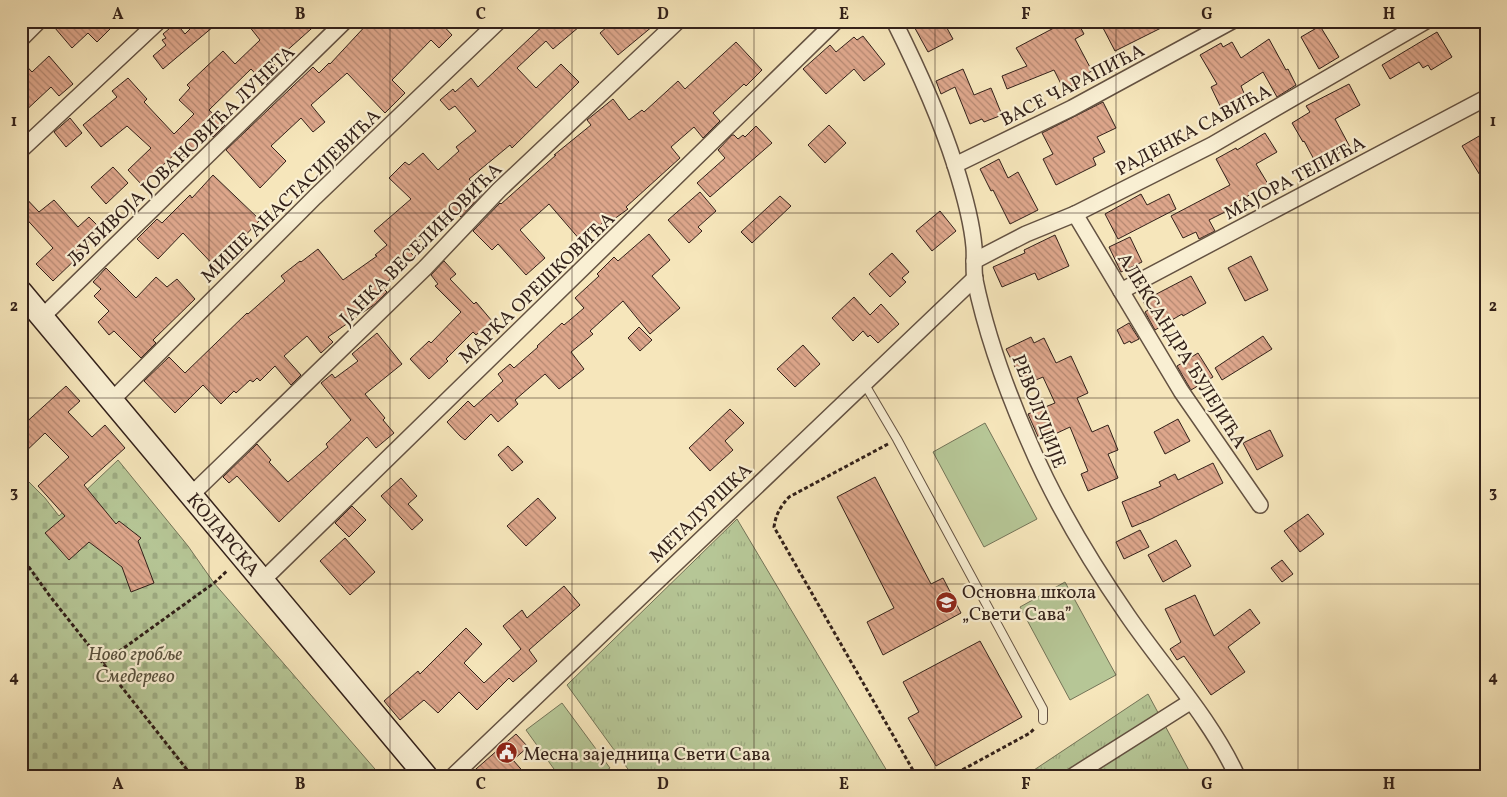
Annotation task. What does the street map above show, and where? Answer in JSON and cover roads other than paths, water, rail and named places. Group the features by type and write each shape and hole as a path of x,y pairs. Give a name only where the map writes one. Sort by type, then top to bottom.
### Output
{"main road":[{"name":"КОЛАРСКА","path":"21,292 426,776"}],"street":[{"path":"21,38 40,21"},
{"path":"21,150 159,21"},
{"name":"ЉУБИВОЈА ЈОВАНОВИЋА ЛУНЕТА","path":"42,317 345,21"},
{"name":"МИШЕ АНАСТАСИЈЕВИЋА","path":"112,400 315,197 499,21"},
{"name":"ЈАНКА ВЕСЕЛИНОВИЋА","path":"191,495 425,268 499,190 678,21"},
{"name":"МАРКА ОРЕШКОВИЋА","path":"263,580 836,21"},
{"name":"ВАСЕ ЧАРАПИЋА","path":"956,165 1072,108 1232,21"},
{"name":"РАДЕНКА САВИЋА","path":"974,261 1026,234 1075,214 1212,145 1426,21"},
{"name":"РЕВОЛУЦИЈЕ","path":"894,22 932,102 956,165 972,236 975,278 989,333 1014,405 1036,459 1064,516 1127,615 1214,735 1237,776"},
{"name":"МАЈОРА ТЕПИЋА","path":"1121,291 1486,98"},
{"name":"АЛЕКСАНДРА ЂУЛЕЈИЋА","path":"1075,214 1181,391 1260,505"},
{"name":"МЕТАЛУРШКА","path":"453,776 975,278"},
{"path":"1073,776 1190,702"}],"lane":[{"path":"864,383 897,439 1043,709 1043,720"}],"place":[{"name":"Основна школа „Свети Сава”","path":"946,602"},
{"name":"Месна заједница Свети Сава","path":"507,753"}],"park label":[{"name":"Ново гробље Смедерево","path":"135,664"}]}
